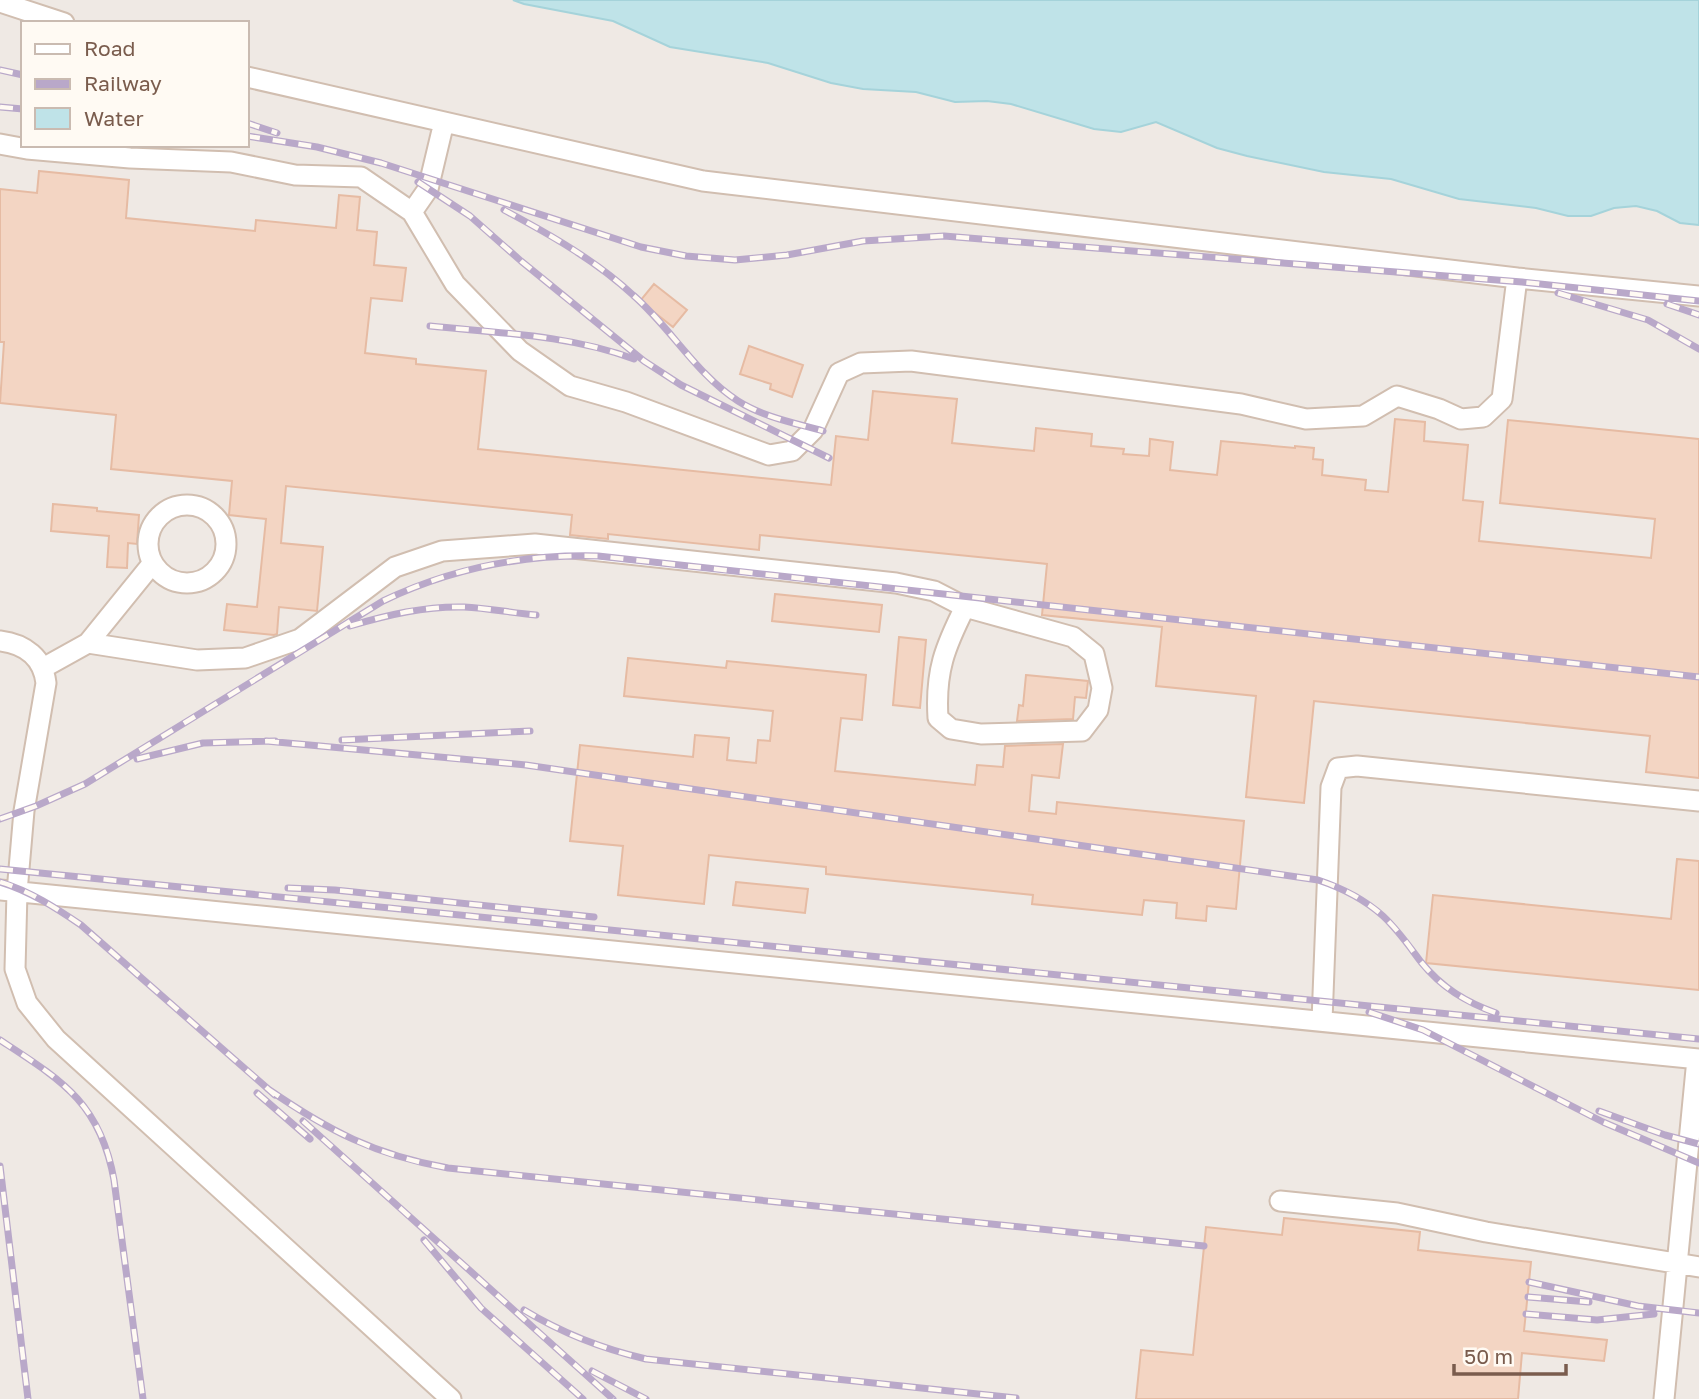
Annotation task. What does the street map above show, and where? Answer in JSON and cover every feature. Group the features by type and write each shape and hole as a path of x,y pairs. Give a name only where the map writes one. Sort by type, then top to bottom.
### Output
{"lane":[{"path":"0,2 58,21"},
{"path":"248,77 703,181 1517,278 1699,296"},
{"path":"412,212 428,189 444,122"},
{"path":"0,144 130,158 231,162 295,175 361,177 412,212 455,284 520,351 570,386 626,402 769,455 792,451 813,430 839,373 860,363 911,361 1241,404 1306,419 1363,416 1397,396 1461,419 1483,417 1502,399 1517,278"},
{"path":"191,504 205,508 216,517 224,530 226,544 223,559 204,580 190,584 175,582 152,565 147,551 148,536 153,523 163,512 176,505 191,504"},
{"path":"88,643 197,660 246,658 300,639 395,567 442,551 535,544 896,583 934,591 965,607 1073,637 1094,654 1102,688 1098,710 1082,731 981,734 951,729 938,718 936,691 945,646 965,607"},
{"path":"43,668 88,643 152,565"},
{"path":"0,641 34,654 43,668 46,691 8,891 15,969 27,1003 45,1028 451,1399"},
{"path":"1322,1021 1331,787 1338,768 1357,766 1699,801"},
{"path":"8,891 1698,1059 1664,1399"},
{"path":"1280,1201 1397,1213 1486,1232 1699,1267"}],"shaded area":[{"path":"0,0 513,0 613,21 670,47 768,63 831,83 863,89 916,92 955,102 987,101 1011,104 1094,129 1121,132 1156,122 1217,148 1247,156 1324,172 1391,179 1459,199 1536,208 1568,216 1591,216 1614,208 1636,206 1657,211 1680,223 1699,225 1699,1399 0,1399"}],"water":[{"path":"513,0 1699,0 1699,225 1680,223 1657,211 1636,206 1614,208 1591,216 1568,216 1536,208 1459,199 1391,179 1324,172 1247,156 1217,148 1156,122 1121,132 1094,129 1011,104 987,101 955,102 916,92 863,89 831,83 768,63 670,47 613,21"}],"building":[{"path":"39,171 129,180 126,218 255,231 256,220 336,228 339,195 360,197 357,230 377,232 374,265 406,268 402,301 371,298 365,353 416,359 416,364 486,371 478,449 831,485 836,436 868,440 873,391 957,399 952,443 1034,451 1036,428 1092,434 1091,446 1124,449 1123,454 1149,456 1150,439 1173,442 1170,470 1217,475 1221,441 1314,448 1313,459 1323,460 1322,475 1366,480 1365,490 1388,492 1395,419 1425,422 1424,441 1468,445 1463,500 1483,502 1479,541 1651,558 1655,519 1500,503 1508,420 1699,439 1699,778 1646,772 1650,736 1314,701 1304,803 1246,797 1256,696 1156,686 1162,627 1042,615 1047,564 760,535 759,550 608,534 608,539 570,535 572,515 286,486 281,543 323,547 317,611 279,607 277,634 274,635 224,630 227,604 257,607 266,519 229,515 232,481 111,469 116,415 0,403 4,342 0,342 0,189 37,193"},
{"path":"654,284 687,310 673,327 640,301"},
{"path":"749,346 803,365 792,397 770,389 771,384 740,374"},
{"path":"53,504 139,515 137,544 128,543 127,568 107,567 109,536 51,531"},
{"path":"775,594 882,605 879,632 772,621"},
{"path":"899,637 926,640 920,708 893,705"},
{"path":"628,658 726,668 727,661 866,675 862,720 841,718 835,771 975,785 977,765 1003,767 1005,746 1063,744 1059,778 1032,775 1029,811 1056,814 1057,802 1244,821 1236,909 1207,906 1206,921 1176,918 1177,903 1144,900 1142,915 1032,904 1033,895 826,874 826,867 709,855 704,904 618,895 623,846 570,841 580,745 693,757 695,735 729,738 727,760 756,763 758,740 770,741 773,711 624,696"},
{"path":"1026,675 1088,681 1086,698 1075,697 1073,719 1017,721 1019,705 1023,706"},
{"path":"1677,859 1699,861 1699,990 1426,963 1433,895 1671,919"},
{"path":"736,882 808,889 805,913 733,905"},
{"path":"1284,1218 1420,1232 1418,1250 1531,1262 1524,1331 1607,1340 1604,1361 1522,1353 1518,1399 1136,1399 1141,1350 1193,1355 1206,1227 1282,1235"}],"railway":[{"path":"0,70 21,75"},
{"path":"0,107 21,109"},
{"path":"248,123 277,133"},
{"path":"248,136 317,147 381,163 641,247 686,256 735,260 787,255 863,241 944,236 1522,282 1699,301"},
{"path":"418,182 470,216 644,361 681,385 829,458"},
{"path":"504,210 571,248 618,282 647,308 709,378 738,401 768,415 823,431"},
{"path":"1558,293 1648,320 1699,349"},
{"path":"1667,304 1699,315"},
{"path":"430,326 559,340 634,359"},
{"path":"0,819 85,784 383,601 461,572 488,565 542,558 598,556 1699,677"},
{"path":"350,626 406,612 449,607 536,615"},
{"path":"342,740 530,731"},
{"path":"266,741 526,765 1318,880 1368,904 1394,927 1421,962 1446,987 1496,1013"},
{"path":"137,759 203,743 275,741"},
{"path":"0,869 1699,1039"},
{"path":"0,882 32,895 81,925 275,1095"},
{"path":"288,888 335,890 594,917"},
{"path":"1369,1012 1423,1030 1603,1122 1699,1163"},
{"path":"0,1040 42,1068 75,1096 88,1112 108,1153 114,1180 143,1399"},
{"path":"268,1089 354,1139 398,1156 448,1168 1204,1246"},
{"path":"257,1093 310,1139"},
{"path":"1599,1111 1665,1135 1699,1144"},
{"path":"303,1121 613,1399"},
{"path":"0,1166 28,1399"},
{"path":"424,1240 481,1308 583,1399"},
{"path":"1529,1282 1638,1306 1699,1313"},
{"path":"1528,1297 1589,1302"},
{"path":"524,1310 583,1339 646,1359 1016,1398"},
{"path":"1526,1314 1597,1320 1654,1314"},
{"path":"592,1371 646,1399"}]}
